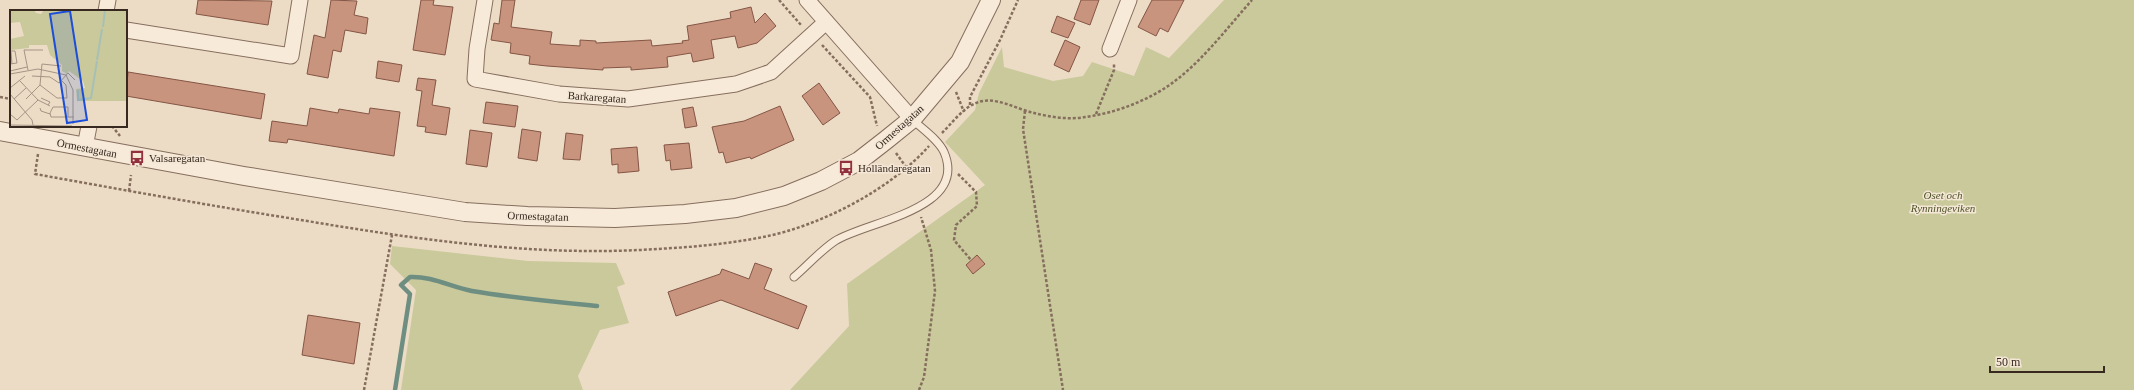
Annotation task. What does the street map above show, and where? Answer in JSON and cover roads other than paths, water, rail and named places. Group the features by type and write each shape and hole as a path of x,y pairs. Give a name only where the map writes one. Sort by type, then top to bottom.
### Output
{"street":[{"path":"106,10 108,0"},
{"path":"127,30 291,56 300,0"},
{"name":"Barkaregatan","path":"485,0 477,49 475,79 559,94 628,99 736,84 771,72 826,22"},
{"path":"807,0 912,119"},
{"name":"Ormestagatan","path":"1,132 244,176 465,212 527,216 615,218 685,214 736,208 784,196 821,182 859,161 912,119 960,62 991,0"},
{"path":"1110,49 1128,0"},
{"path":"85,147 89,127"}],"lane":[{"path":"794,277 835,241 917,208 936,196 944,185 947,175 947,164 943,151 912,119"}],"waterway":[{"path":"395,390 410,294 401,285 410,277 426,278 472,291 534,300 597,306"}],"place":[{"name":"Valsaregatan","path":"137,158"},
{"name":"Holländaregatan","path":"846,168"}],"park label":[{"name":"Oset och Rynningeviken","path":"1943,201"}]}
